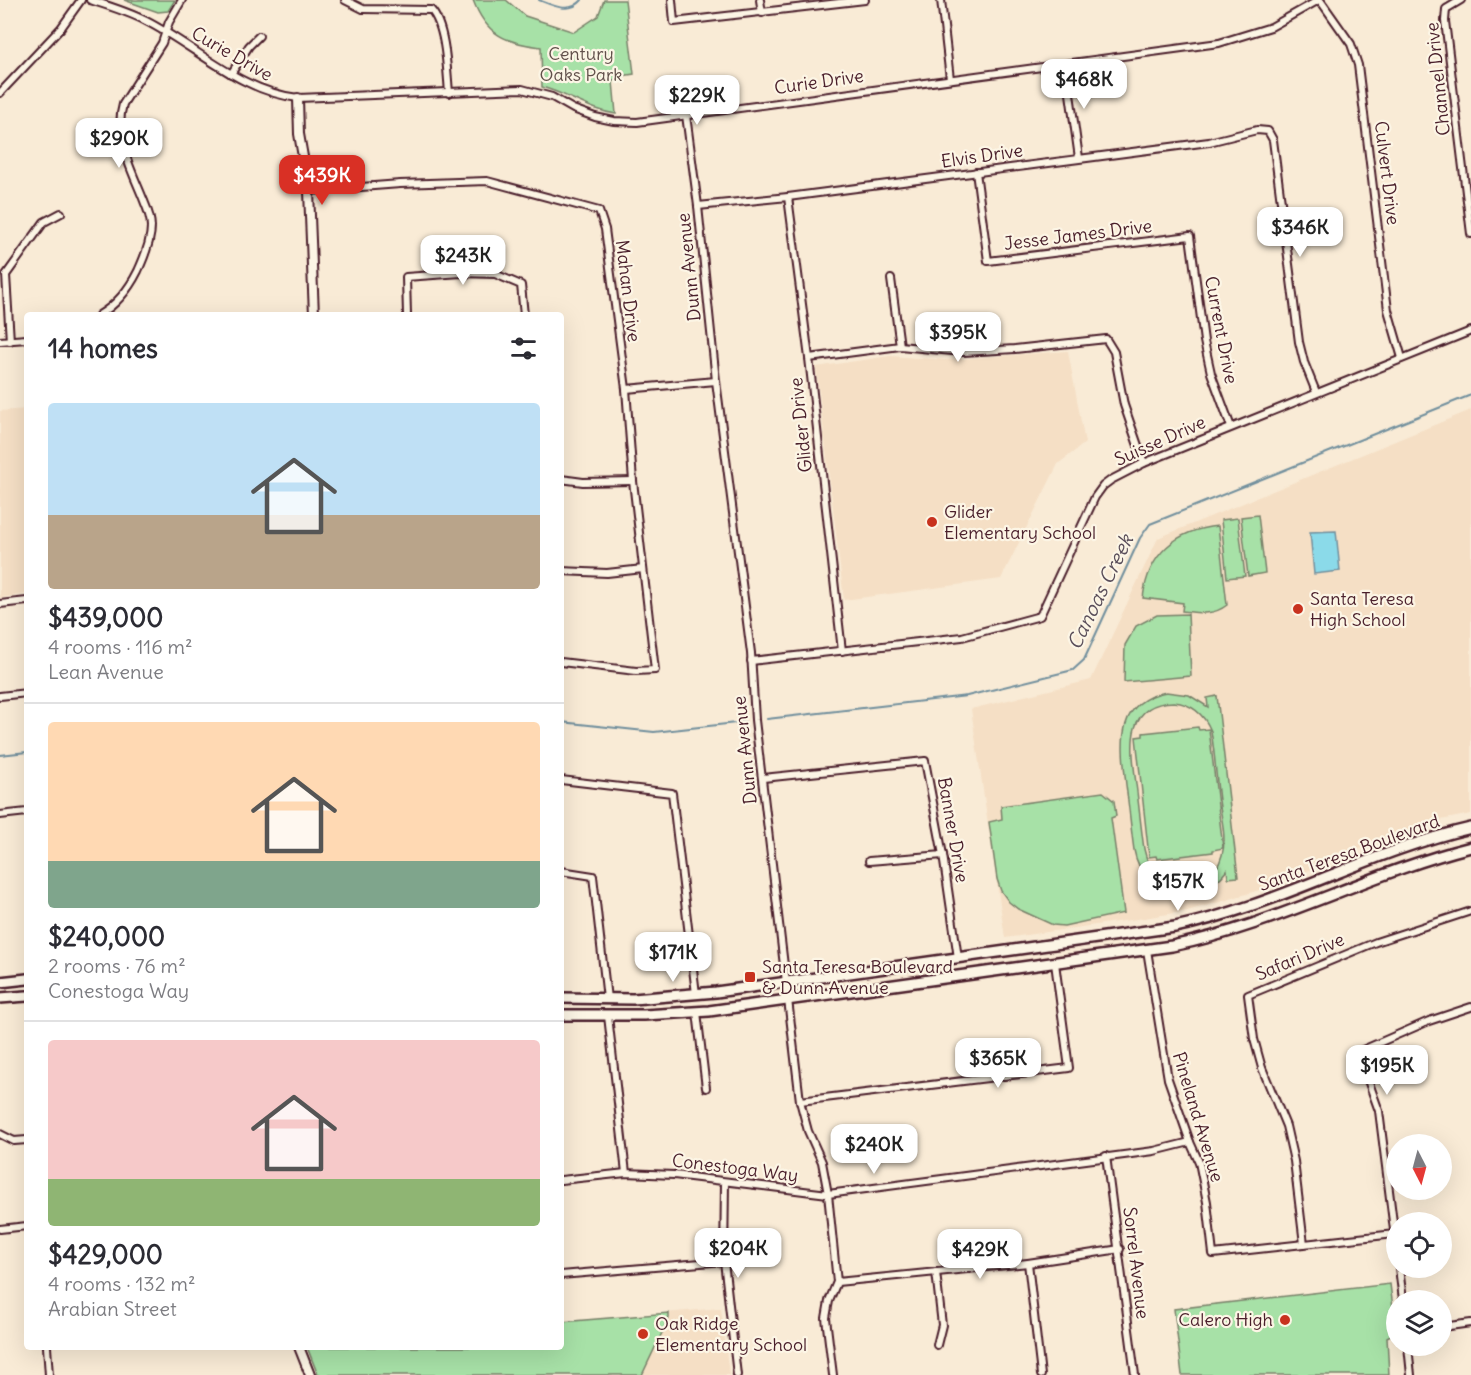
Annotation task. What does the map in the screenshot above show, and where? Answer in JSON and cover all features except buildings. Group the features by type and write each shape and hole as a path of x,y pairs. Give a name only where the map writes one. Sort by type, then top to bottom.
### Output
{"main road":[{"name":"Santa Teresa Boulevard","path":"564,998 607,999 696,994 1140,933 1215,918 1263,903 1408,846 1471,828"},
{"name":"Santa Teresa Boulevard","path":"564,1015 608,1016 698,1012 1147,950 1213,937 1257,924 1392,871 1471,847"},
{"path":"0,982 24,979"},
{"path":"0,999 24,996"}],"street":[{"path":"0,93 61,28 81,0"},
{"name":"Curie Drive","path":"90,0 146,21 231,74 274,95 298,98 522,89 552,97 573,109 614,121 637,122 1219,43 1271,27 1319,0"},
{"path":"104,312 132,282 143,261 151,226 146,205 121,142 119,124 123,104 162,43 169,22 182,0"},
{"path":"345,0 363,9 431,10 437,16 446,62 449,93"},
{"path":"672,0 675,22 865,0"},
{"path":"760,0 762,13"},
{"path":"941,0 950,79"},
{"name":"Culvert Drive","path":"1319,0 1351,44 1358,65 1388,310 1402,358"},
{"name":"Channel Drive","path":"1461,0 1446,9 1445,21 1471,234"},
{"path":"231,74 249,46 259,36"},
{"path":"1066,65 1079,158"},
{"path":"298,98 299,134 309,190 314,312"},
{"name":"Dunn Avenue","path":"686,115 751,661 755,720 800,1101 808,1131 822,1162 828,1194 837,1282 829,1301 826,1318 833,1375"},
{"name":"Elvis Drive","path":"698,206 788,197 1209,142 1257,130 1268,131 1272,140 1299,342 1316,393"},
{"name":"Jesse James Drive","path":"976,172 988,261 1190,236"},
{"name":"Mahan Drive","path":"309,190 487,181 600,211 605,230 626,388 633,481 655,670 636,671 564,662"},
{"name":"Glider Drive","path":"788,197 809,358 842,651"},
{"path":"10,341 6,274 44,222 61,213"},
{"name":"Current Drive","path":"1190,236 1204,341 1211,373 1230,427"},
{"path":"407,312 406,278 461,273 495,274 521,285 524,312"},
{"path":"891,279 900,346"},
{"path":"109,309 112,312"},
{"name":"Suisse Drive","path":"751,661 962,637 1040,616 1095,497 1102,486 1111,480 1144,463 1230,427 1471,331"},
{"path":"0,341 24,339"},
{"path":"809,358 900,346 963,352 1106,339 1114,352 1124,405 1144,463"},
{"path":"626,388 716,381"},
{"path":"564,479 583,482 633,481"},
{"path":"564,571 607,573 643,569"},
{"path":"0,604 24,601"},
{"path":"0,696 24,693"},
{"name":"Banner Drive","path":"763,778 925,761 944,855 958,958"},
{"path":"564,780 672,793 696,994"},
{"path":"0,815 24,812"},
{"path":"869,861 944,855"},
{"path":"564,872 593,876 607,999"},
{"name":"Safari Drive","path":"1304,1244 1294,1161 1286,1126 1262,1068 1254,1040 1248,995 1376,942 1471,910"},
{"name":"Pineland Avenue","path":"1147,950 1168,1079 1199,1162 1207,1202 1213,1254 1386,1235"},
{"path":"800,1101 1069,1068 1055,963"},
{"path":"1392,1212 1379,1111 1358,1052 1430,1021 1471,1007"},
{"path":"698,1012 706,1088"},
{"path":"608,1016 626,1173"},
{"path":"0,1134 14,1141 24,1140"},
{"name":"Conestoga Way","path":"564,1180 626,1173 675,1175 828,1194 1154,1150 1190,1142"},
{"name":"Sorrel Avenue","path":"1106,1156 1135,1375"},
{"path":"725,1182 723,1190 724,1261 737,1375"},
{"path":"0,1229 24,1226"},
{"path":"837,1282 1028,1263 1120,1250"},
{"path":"564,1275 724,1261"},
{"path":"1028,1263 1041,1375"},
{"path":"936,1272 942,1325 937,1345"},
{"path":"1452,1326 1471,1323"},
{"path":"47,1350 49,1375"},
{"path":"300,1350 310,1375"},
{"path":"1409,1356 1411,1375"}],"shaded area":[{"name":"Glider Elementary School","path":"1068,351 1085,443 1058,464 1001,579 844,600 816,367 890,356 946,360"},
{"path":"24,409 24,594 0,598 0,411"},
{"name":"Santa Teresa High School","path":"1471,410 1471,814 1441,820 1382,840 1266,888 1187,911 1005,938 971,709 1091,680 1158,538"},
{"name":"Oak Ridge Elementary School","path":"721,1308 729,1375 483,1375 553,1350 564,1350 564,1322"}],"green space":[{"path":"124,0 175,0 168,11 158,12"},
{"name":"Century Oaks Park","path":"473,0 506,0 525,16 574,32 598,16 604,0 625,0 634,74 621,76 613,81 616,114 597,109 542,87 541,47 517,43 499,35 484,22"},
{"path":"1258,515 1265,573 1248,576 1241,517"},
{"path":"1238,518 1245,576 1227,578 1221,520"},
{"path":"1218,526 1227,605 1206,613 1182,611 1183,603 1143,598 1151,569 1167,547 1189,533"},
{"path":"1188,614 1191,676 1124,682 1125,645 1136,626 1157,615"},
{"path":"1166,692 1189,695 1208,707 1207,698 1217,696 1238,877 1228,878 1227,870 1215,883 1202,890 1187,894 1173,893 1160,888 1148,879 1139,866 1134,850 1124,770 1123,741 1129,715 1137,705 1149,697","holes":["1174,702 1197,711 1205,720 1211,731 1214,748 1224,842 1216,869 1206,878 1195,883 1182,884 1169,881 1158,874 1149,863 1144,849 1134,771 1134,731 1139,719 1146,710 1158,704"]},
{"path":"1198,727 1199,730 1209,729 1223,848 1213,850 1213,852 1157,859 1156,856 1149,857 1136,737 1143,736 1143,733"},
{"path":"1103,792 1114,801 1116,816 1111,818 1124,913 1064,926 1053,925 1018,909 1009,902 1001,891 997,879 989,822 1002,819 1001,806"},
{"name":"Calero High","path":"1390,1284 1391,1290 1386,1290 1386,1356 1388,1356 1389,1375 1182,1375 1174,1309"},
{"name":"Oak Ridge Elementary School","path":"669,1313 669,1318 642,1375 318,1375 308,1350 564,1350 564,1322"}],"water":[{"path":"1336,531 1340,571 1314,574 1310,532"}],"waterway":[{"path":"539,0 562,8 572,7 582,0"},
{"name":"Canoas Creek","path":"767,719 967,696 1073,670 1084,660 1140,538 1150,524 1471,395"},
{"name":"Canoas Creek","path":"564,722 654,732 745,722"},
{"name":"Canoas Creek","path":"0,755 24,752"}],"place":[{"name":"Glider Elementary School","path":"932,522"},
{"name":"Santa Teresa High School","path":"1298,609"},
{"name":"Santa Teresa Boulevard & Dunn Avenue","path":"750,977"},
{"name":"Calero High","path":"1285,1320"},
{"name":"Oak Ridge Elementary School","path":"643,1334"}]}
